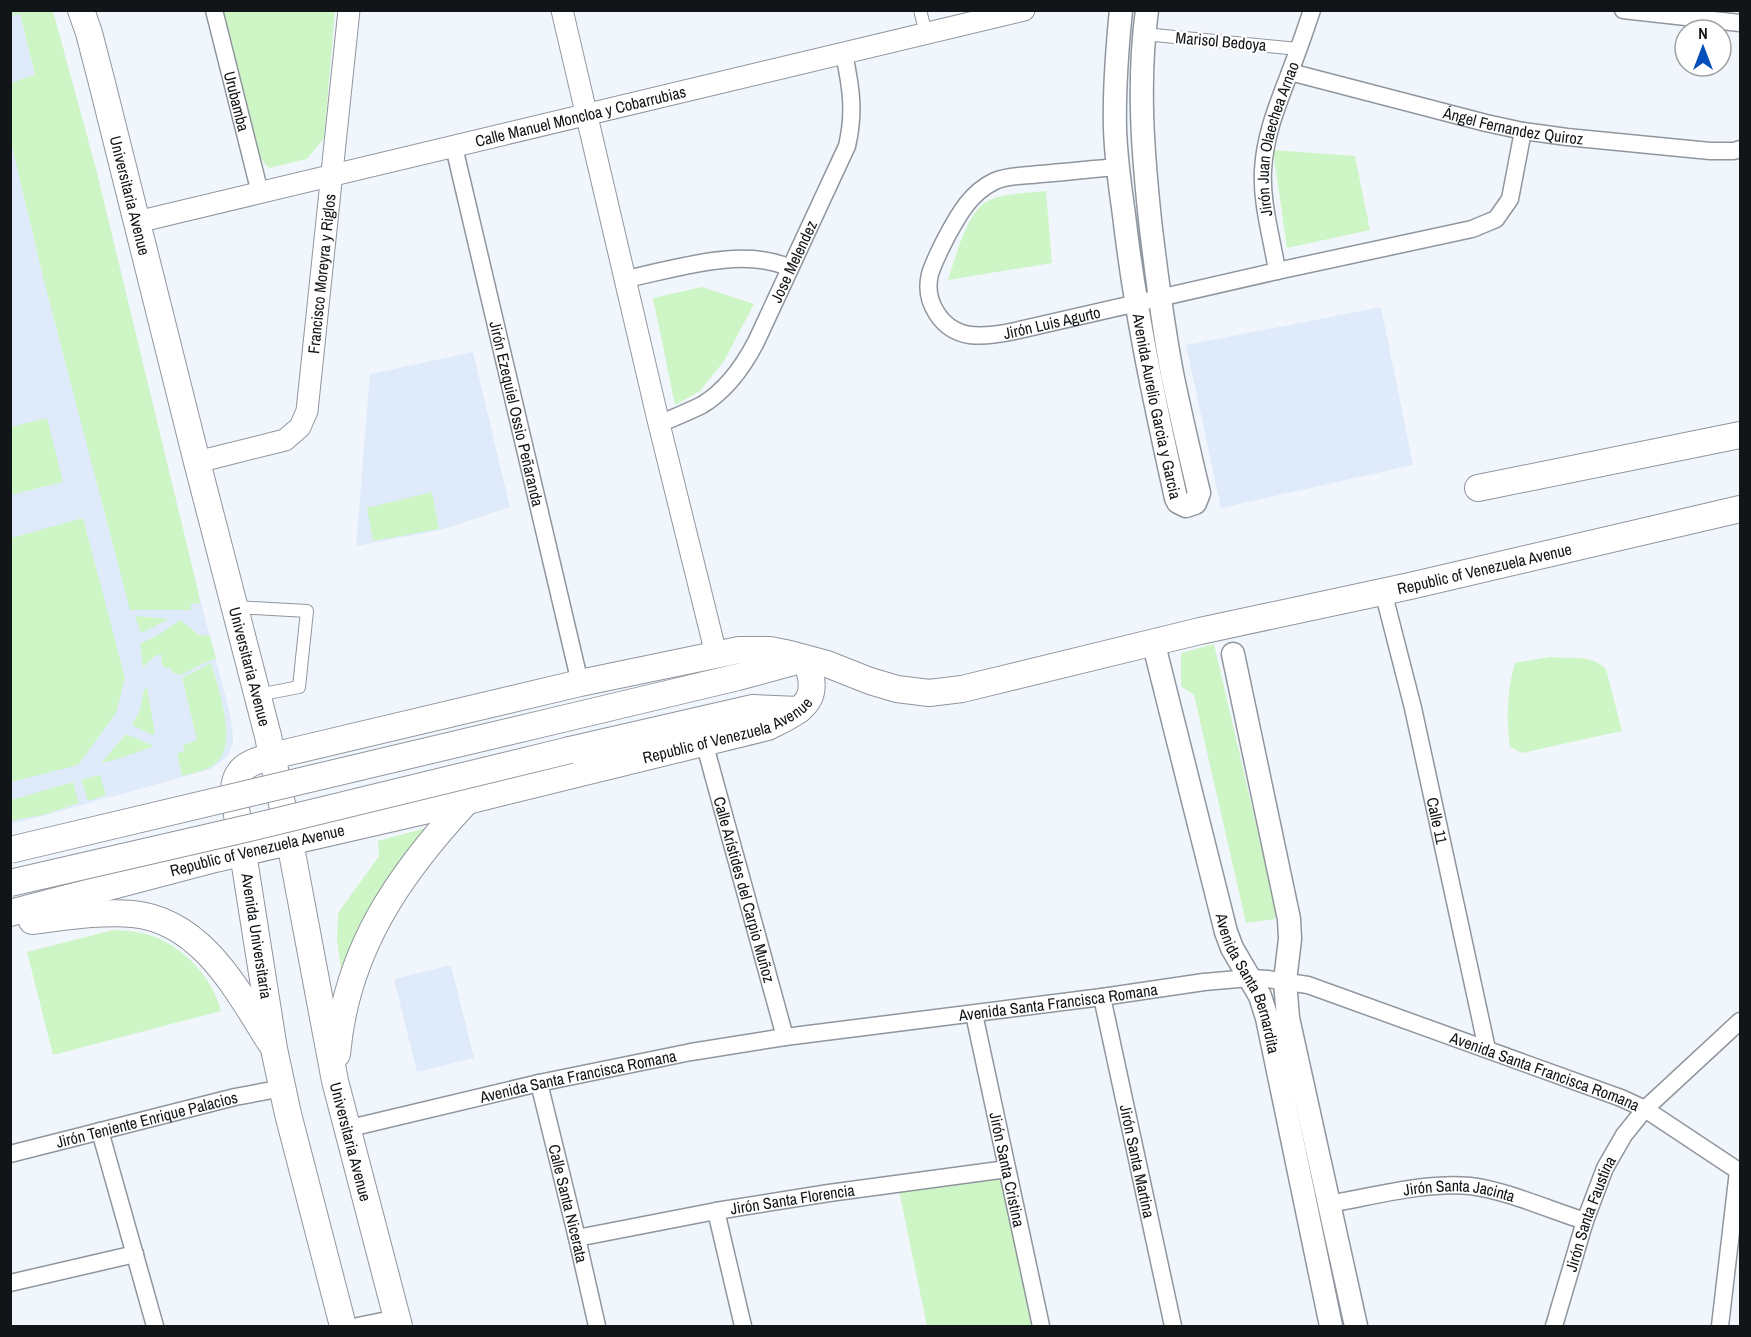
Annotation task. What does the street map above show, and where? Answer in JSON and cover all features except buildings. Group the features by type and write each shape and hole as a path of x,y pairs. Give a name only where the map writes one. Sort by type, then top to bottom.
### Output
{"main road":[{"name":"Universitaria Avenue","path":"81,10 102,83 258,695 290,842 335,1081 398,1322"},
{"name":"Avenida Aurelio Garcia y Garcia","path":"1121,10 1115,85 1115,128 1136,303 1150,381 1176,498 1182,505 1191,505 1198,499 1199,493 1173,377 1160,298 1144,171 1142,77 1147,10"},
{"path":"1478,488 1740,435"},
{"name":"Republic of Venezuela Avenue","path":"1155,643 1740,509"},
{"path":"272,756 580,683 740,650 770,650 827,664 884,686 929,693 962,689 1155,643"},
{"name":"Avenida Santa Bernardita","path":"1155,643 1226,932 1232,948 1260,996 1267,1018 1331,1326"},
{"name":"Avenida Santa Bernardita","path":"1233,654 1289,919 1290,939 1285,981 1288,1018 1356,1326"},
{"path":"800,711 812,691 805,659"},
{"path":"10,850 738,677 805,659"},
{"name":"Republic of Venezuela Avenue","path":"10,883 753,708 800,711"},
{"name":"Republic of Venezuela Avenue","path":"10,913 243,853 768,727 800,711"},
{"name":"Avenida Universitaria","path":"272,756 250,763 235,780 233,788 274,1049"},
{"path":"335,1081 339,1027 351,981 369,935 406,873 438,832 467,801"},
{"path":"10,923 122,913 147,916 173,926 200,946 226,975 274,1049 288,1114 342,1326"}],"street":[{"name":"Urubamba","path":"214,10 261,193"},
{"name":"Francisco Moreyra y Riglos","path":"197,462 278,442 296,432 303,421 308,404 349,10"},
{"path":"562,10 659,424 716,654"},
{"path":"920,10 926,34"},
{"name":"Calle Manuel Moncloa y Cobarrubias","path":"136,222 1024,10"},
{"name":"Jirón Juan Olaechea Arnao","path":"1277,271 1265,199 1263,172 1265,147 1270,123 1312,10"},
{"path":"1623,10 1740,23"},
{"name":"Marisol Bedoya","path":"1144,34 1298,49"},
{"name":"Jose Melendez","path":"659,424 702,405 720,391 736,375 756,342 847,146 851,128 852,99 844,54"},
{"name":"Ángel Fernandez Quiroz","path":"1290,72 1523,131 1710,151 1740,149"},
{"name":"Jirón Luis Agurto","path":"1118,167 995,181 975,195 960,213 940,248 930,275 929,291 933,307 942,322 955,331 971,335 993,335 1016,331 1472,229 1496,219 1510,199 1523,131"},
{"name":"Jirón Ezequiel Ossio Peñaranda","path":"454,147 580,683"},
{"path":"626,279 719,260 740,258 776,262 790,268"},
{"name":"Calle 11","path":"1383,591 1413,708 1487,1049"},
{"path":"234,607 307,611 299,687 258,695"},
{"name":"Calle Arístides del Carpio Muñoz","path":"704,742 785,1037"},
{"name":"Avenida Santa Francisca Romana","path":"346,1129 539,1083 691,1052 785,1037 1204,982 1250,978 1308,985 1621,1098 1645,1109 1739,1171"},
{"name":"Jirón Santa Martina","path":"1102,997 1173,1326"},
{"name":"Jirón Santa Cristina","path":"974,1014 1041,1326"},
{"name":"Jirón Santa Faustina","path":"1554,1326 1585,1221 1605,1168 1624,1135 1645,1109 1740,1021"},
{"name":"Calle Santa Nicerata","path":"539,1083 578,1238 597,1326"},
{"name":"Jirón Teniente Enrique Palacios","path":"10,1154 235,1097 283,1088"},
{"path":"100,1131 155,1326"},
{"name":"Jirón Santa Florencia","path":"578,1238 716,1211 841,1191 1007,1169"},
{"path":"1720,1326 1739,1171"},
{"name":"Jirón Santa Jacinta","path":"1329,1204 1439,1185 1472,1186 1585,1221"},
{"path":"716,1211 743,1326"},
{"path":"10,1284 135,1254"},
{"path":"358,1326 398,1322"}],"shaded area":[{"path":"10,11 53,11 96,169 229,710 233,735 233,743 228,756 211,769 11,824"},
{"path":"1381,307 1413,465 1221,508 1186,345"},
{"path":"473,352 510,507 441,530 356,546 370,374"},
{"path":"451,965 474,1058 417,1072 394,979"}],"green space":[{"path":"10,11 53,11 96,169 198,591 200,604 191,603 191,610 130,610 44,281 11,142 11,83 35,75 20,14 11,16"},
{"path":"223,11 335,11 324,138 307,159 269,168 260,158"},
{"path":"1273,150 1355,156 1370,230 1287,248"},
{"path":"1046,191 1052,263 948,280 966,229 983,204 1004,196"},
{"path":"702,287 754,304 724,361 700,391 675,405 653,298"},
{"path":"47,418 63,482 11,495 11,427"},
{"path":"432,492 439,529 373,541 367,508"},
{"path":"83,518 125,678 116,713 78,765 11,782 11,538"},
{"path":"135,616 169,619 141,633"},
{"path":"180,620 199,635 210,636 216,659 181,675 173,673 170,668 165,668 161,663 162,655 156,655 143,667 140,644"},
{"path":"1214,644 1276,910 1275,919 1246,923 1194,695 1181,686 1181,653"},
{"path":"1550,657 1587,659 1606,669 1622,731 1522,753 1510,747 1508,705 1515,663"},
{"path":"211,663 222,700 226,742 217,762 209,768 182,776 177,753 184,752 183,745 197,740 182,678"},
{"path":"147,688 155,734 152,735 132,725 140,710 144,690"},
{"path":"126,734 154,746 101,763"},
{"path":"100,775 106,795 88,801 81,780"},
{"path":"73,782 79,803 46,814 11,821 11,800"},
{"path":"426,828 344,969 341,968 337,941 338,913 379,856 378,841"},
{"path":"113,930 150,935 177,949 197,966 205,977 221,1011 53,1055 27,952"},
{"path":"1001,1175 1033,1326 927,1326 898,1186"}]}
